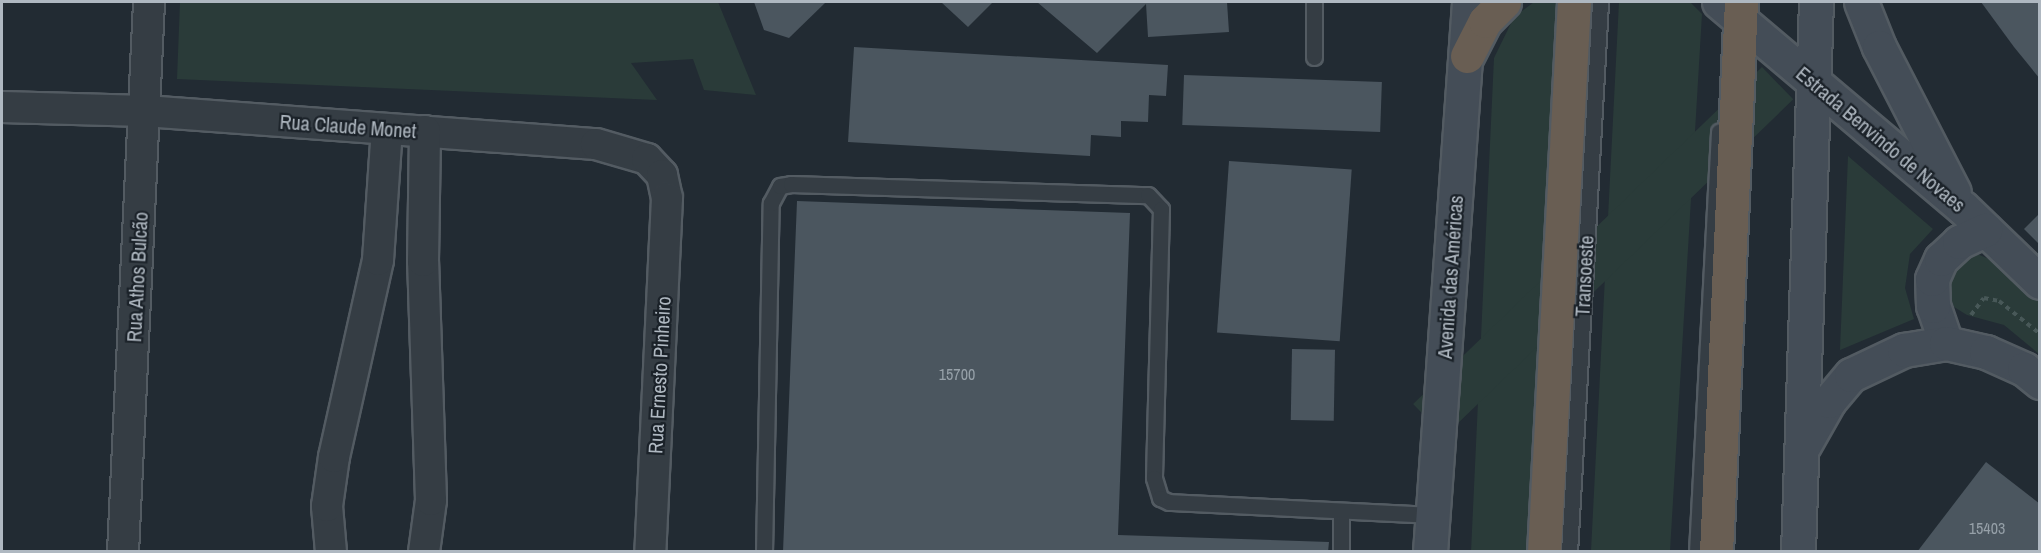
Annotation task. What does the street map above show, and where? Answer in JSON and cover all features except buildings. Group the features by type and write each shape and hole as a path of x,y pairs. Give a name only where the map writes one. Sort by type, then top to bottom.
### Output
{"highway":[{"path":"1467,56 1485,21 1504,2"},
{"path":"1544,552 1574,2"},
{"path":"1716,552 1730,7"}],"main road":[{"path":"1450,2 1467,56"},
{"name":"Avenida das Américas","path":"1430,552 1467,56 1469,2"},
{"path":"1798,552 1816,2"},
{"path":"1861,2 1879,47 1962,207"},
{"name":"Estrada Benvindo de Novaes","path":"1730,7 1814,82 1962,207 2040,282"},
{"path":"1946,343 1933,306 1932,279 1941,259 1959,242 1985,230"},
{"path":"1802,450 1829,401 1851,375 1904,350 1946,343 1986,352 2024,369 2040,382"}],"street":[{"name":"Rua Athos Bulcão","path":"123,552 149,2"},
{"name":"Rua Claude Monet","path":"2,107 145,111 596,144 628,151 647,159 662,175 667,198"},
{"path":"330,552 327,506 334,457 378,260 387,129"},
{"path":"424,552 431,500 423,261 425,131"},
{"name":"Rua Ernesto Pinheiro","path":"650,552 667,198"},
{"path":"378,260 423,261"}],"lane":[{"path":"1314,2 1314,57"},
{"name":"Transoeste","path":"1569,552 1600,2"},
{"path":"1697,552 1730,7"},
{"path":"764,552 771,203 780,186 791,184 1149,195 1161,209 1154,478 1160,498 1169,502 1431,515"},
{"path":"1341,511 1341,552"}],"shaded area":[{"path":"180,2 718,2 756,95 704,90 693,59 631,63 657,100 177,79"},
{"path":"1534,2 1561,2 1536,551 1471,552 1494,58 1514,17"},
{"path":"1619,2 1690,2 1702,14 1670,551 1591,551"},
{"path":"1762,67 1793,99 1444,436 1413,404"},
{"path":"1848,156 1933,229 1910,254 1905,288 1914,319 1840,350"},
{"path":"1970,251 2001,264 2039,298 2039,354 2004,325 1967,315 1954,307 1943,279"}]}
